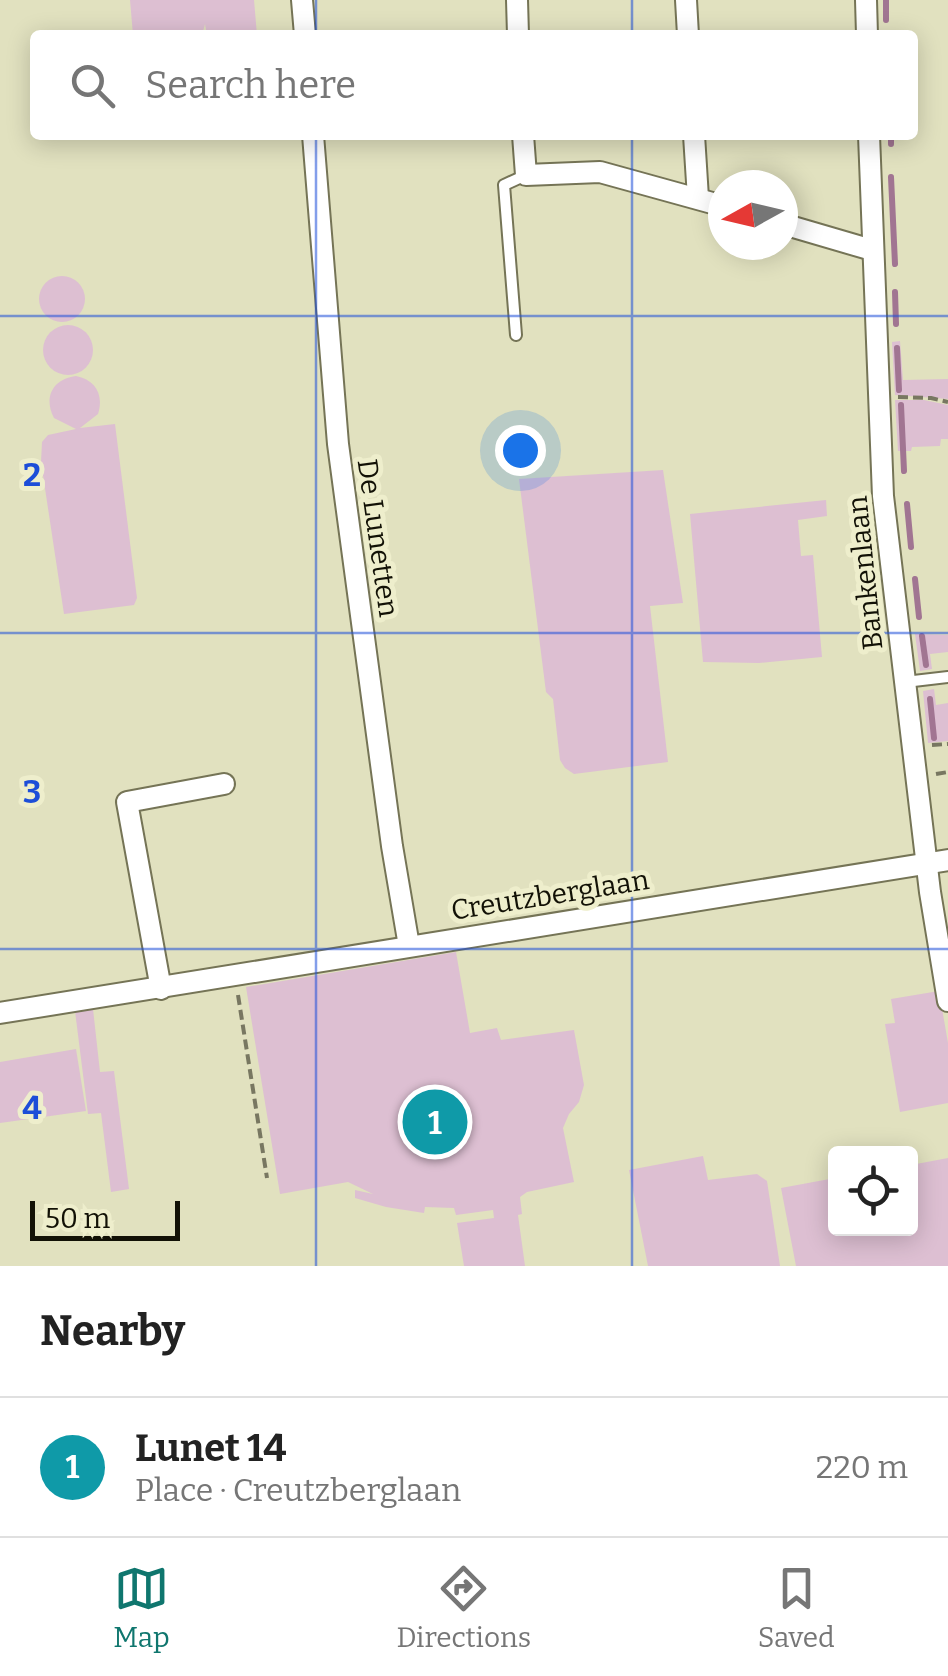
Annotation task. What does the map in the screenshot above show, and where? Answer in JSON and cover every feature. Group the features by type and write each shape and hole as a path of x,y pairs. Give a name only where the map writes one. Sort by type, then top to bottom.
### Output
{"street":[{"path":"302,0 305,30"},
{"path":"517,0 518,30"},
{"path":"686,0 688,30"},
{"path":"866,0 866,30"},
{"name":"De Lunetten","path":"313,140 338,444 409,946"},
{"path":"523,140 526,176 600,172 708,201"},
{"path":"694,140 698,198"},
{"name":"Bankenlaan","path":"869,140 884,496 905,682 937,861 948,1001"},
{"path":"798,228 872,250"},
{"path":"162,989 127,802 224,784"},
{"name":"Creutzberglaan","path":"0,1013 937,861"}],"lane":[{"path":"516,334 504,185 526,176"},
{"path":"905,682 948,677"}],"path":[{"path":"879,399 931,398 948,402"},
{"path":"236,977 268,1178"}],"shaded area":[{"path":"130,0 254,0 257,30 206,30 205,24 203,30 133,30"},
{"path":"62,276 78,283 85,299 78,315 62,322 46,315 39,299 46,283"},
{"path":"68,325 86,332 93,350 86,368 68,375 50,368 43,350 50,332"},
{"path":"900,341 903,380 948,379 948,399 895,395 892,342"},
{"path":"76,376 97,389 100,401 98,414 80,428 115,424 137,598 134,605 64,614 41,462 42,442 48,435 76,429 54,418 50,396 61,381"},
{"path":"895,400 948,405 948,439 941,439 940,446 898,451"},
{"path":"663,470 683,603 650,606 668,762 574,774 560,760 553,699 546,692 519,479"},
{"path":"826,500 827,516 798,520 801,556 813,555 822,657 759,663 703,662 690,514"},
{"path":"915,634 948,635 948,652 930,654 932,669 920,671"},
{"path":"934,689 936,705 948,703 948,741 928,743 923,691"},
{"path":"456,952 470,1033 497,1028 501,1040 574,1030 584,1085 563,1128 574,1182 520,1197 522,1214 518,1215 525,1266 464,1266 457,1223 494,1218 493,1210 456,1215 454,1208 425,1207 424,1213 386,1207 355,1198 355,1190 373,1194 348,1182 280,1194 246,987"},
{"path":"939,991 948,1043 948,1103 900,1112 885,1024 895,1023 891,999"},
{"path":"93,1009 100,1072 114,1071 129,1189 111,1192 101,1113 88,1114 75,1011"},
{"path":"76,1049 86,1111 0,1123 0,1062"},
{"path":"703,1156 708,1180 757,1174 767,1181 780,1266 648,1266 629,1170"},
{"path":"948,1158 948,1266 796,1266 781,1188 828,1179 828,1236 918,1236 918,1164"}],"waterway":[{"path":"886,0 886,20"},
{"path":"891,177 895,264"},
{"path":"895,292 896,324"},
{"path":"897,348 899,390"},
{"path":"901,405 904,471"},
{"path":"907,504 911,547"},
{"path":"915,579 919,617"},
{"path":"922,636 926,665"},
{"path":"930,699 934,738"}],"place":[{"name":"Lunet 14","path":"435,1122"}]}
